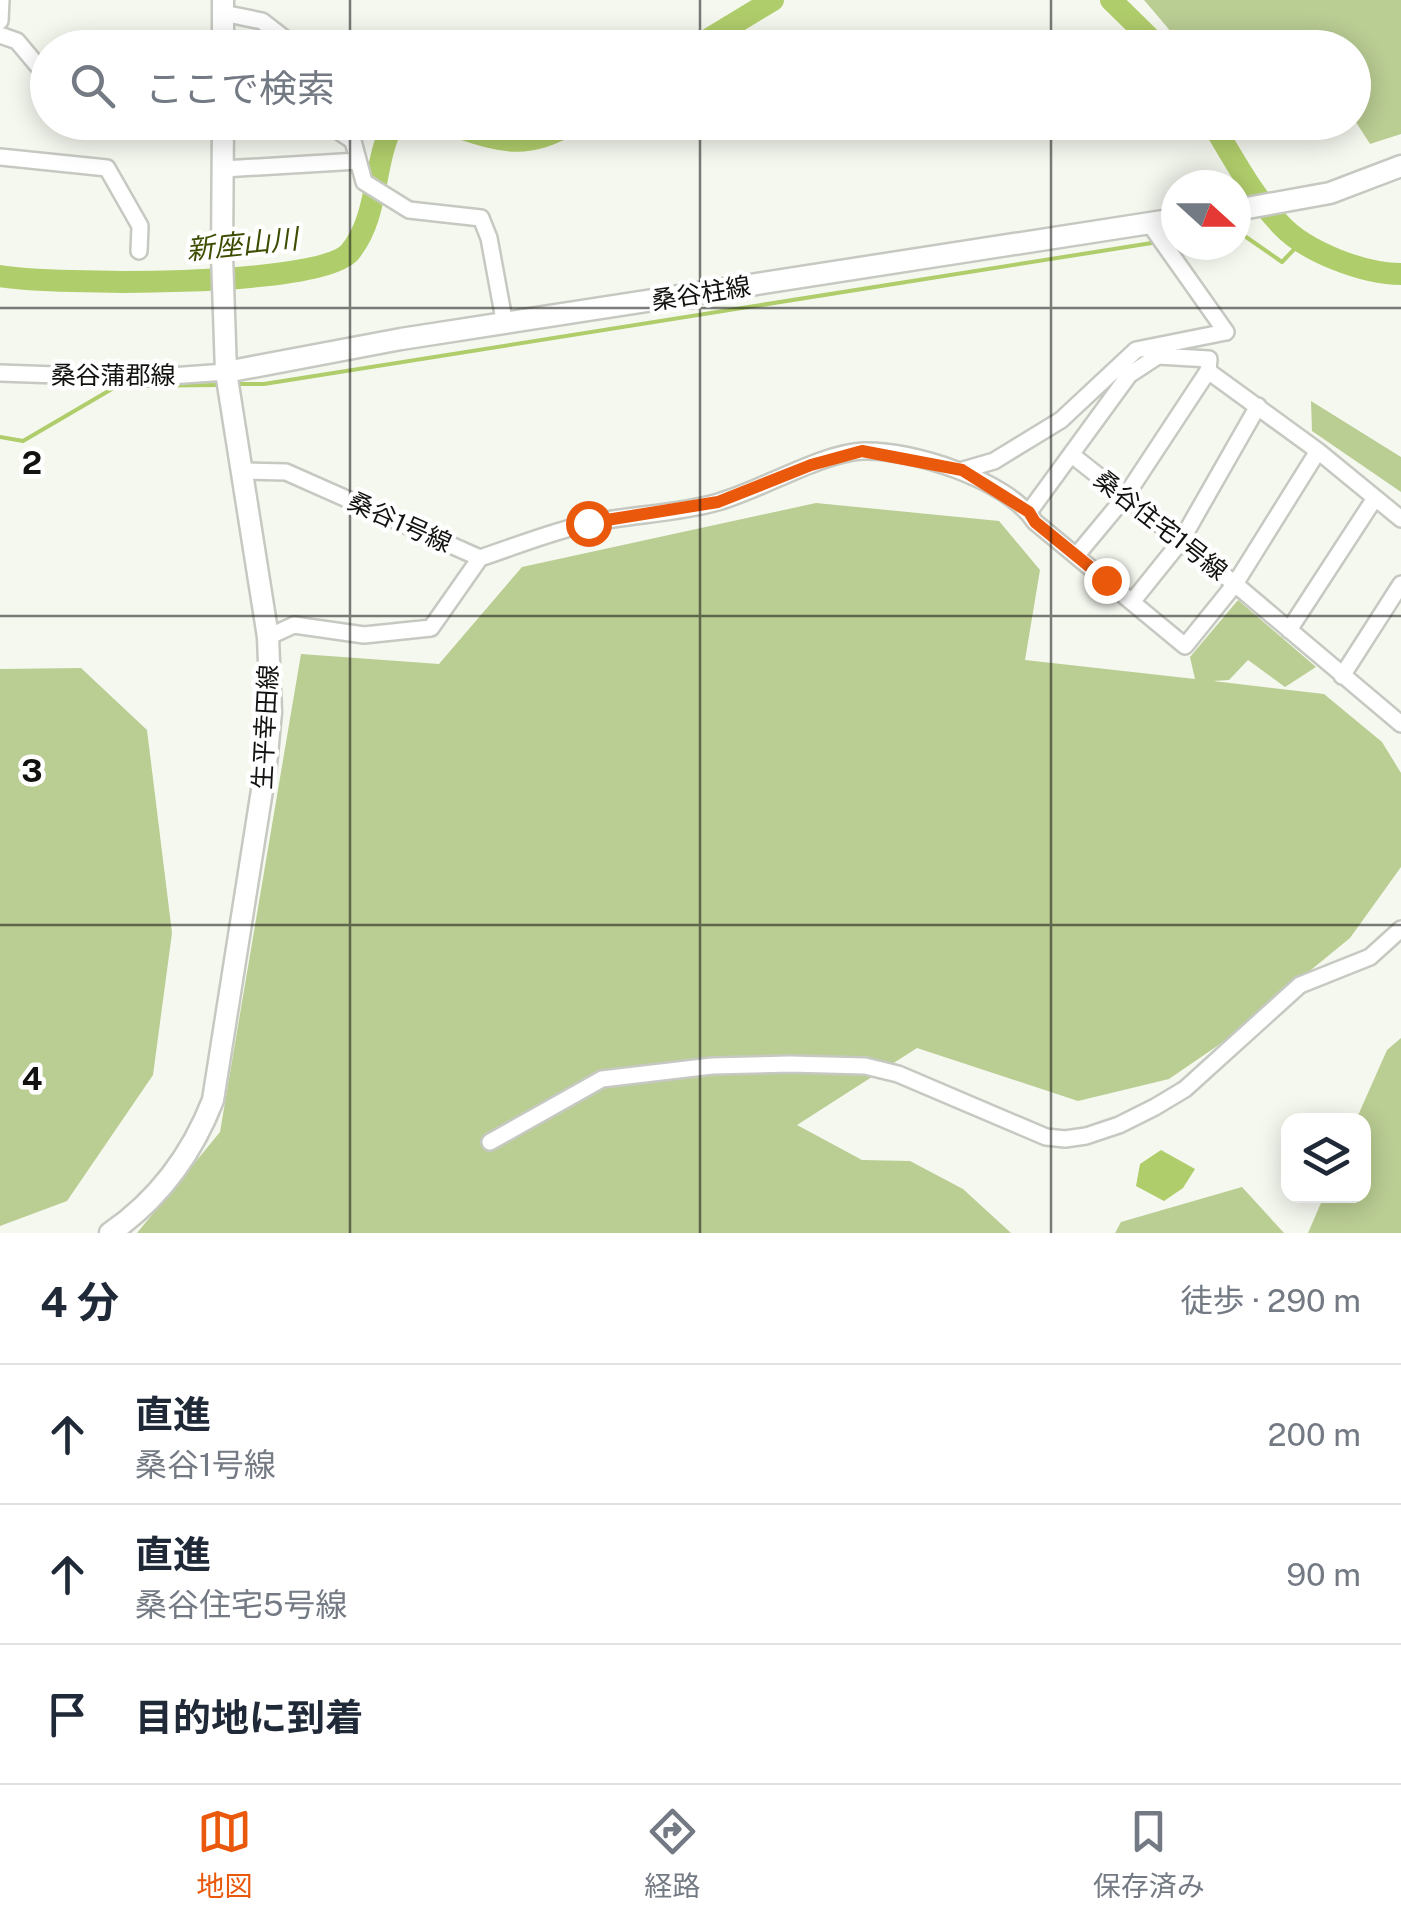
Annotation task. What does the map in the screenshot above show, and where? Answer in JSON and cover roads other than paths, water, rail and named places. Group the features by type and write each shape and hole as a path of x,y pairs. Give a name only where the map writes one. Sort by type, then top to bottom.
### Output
{"main road":[{"name":"生平幸田線","path":"110,1233 150,1200 180,1165 200,1134 213,1100 272,712 268,638 226,372 223,140"},
{"path":"1251,208 1348,188 1401,166"},
{"name":"桑谷柱線","path":"226,372 400,339 1161,221"}],"street":[{"path":"0,21 1,0"},
{"path":"223,6 262,21 274,30"},
{"path":"0,36 18,41 30,56"},
{"path":"351,140 364,182 410,210 482,218 505,325"},
{"path":"0,157 107,168 140,226 139,252"},
{"path":"223,169 358,161"},
{"path":"1149,223 1226,332"},
{"path":"1076,556 1125,497 1226,332"},
{"path":"962,470 994,461 1061,420 1136,350 1226,332"},
{"name":"桑谷住宅1号線","path":"1209,365 1158,356 1130,374 1072,455 1400,719"},
{"path":"1209,365 1401,519"},
{"name":"桑谷蒲郡線","path":"0,373 142,378 226,372"},
{"path":"1132,602 1181,541 1258,406"},
{"name":"桑谷1号線","path":"242,471 286,472 480,558 588,523 718,502 811,465 862,451 962,470"},
{"path":"962,470 1029,512 1035,522 1185,646 1235,584 1318,451"},
{"path":"1029,512 1072,455"},
{"path":"1289,630 1376,498"},
{"path":"268,638 294,625 364,635 431,628 480,558"},
{"path":"1342,676 1401,584"},
{"path":"490,1142 602,1079 712,1066 790,1064 882,1070 1046,1137 1086,1136 1119,1125 1185,1088 1300,985 1370,957 1401,929"}],"waterway":[{"name":"新座山川","path":"724,30 773,0"},
{"path":"1111,0 1142,30"},
{"name":"新座山川","path":"0,276 72,281 183,281 239,278 328,264 350,252 360,237 386,140"},
{"name":"新座山川","path":"508,140 528,140"},
{"path":"1222,140 1261,201 1292,235 1336,260 1401,274"},
{"path":"1251,240 1282,262 1303,240"},
{"path":"234,384 264,384 1158,242"},
{"path":"0,437 23,441 117,386 220,385"}]}
